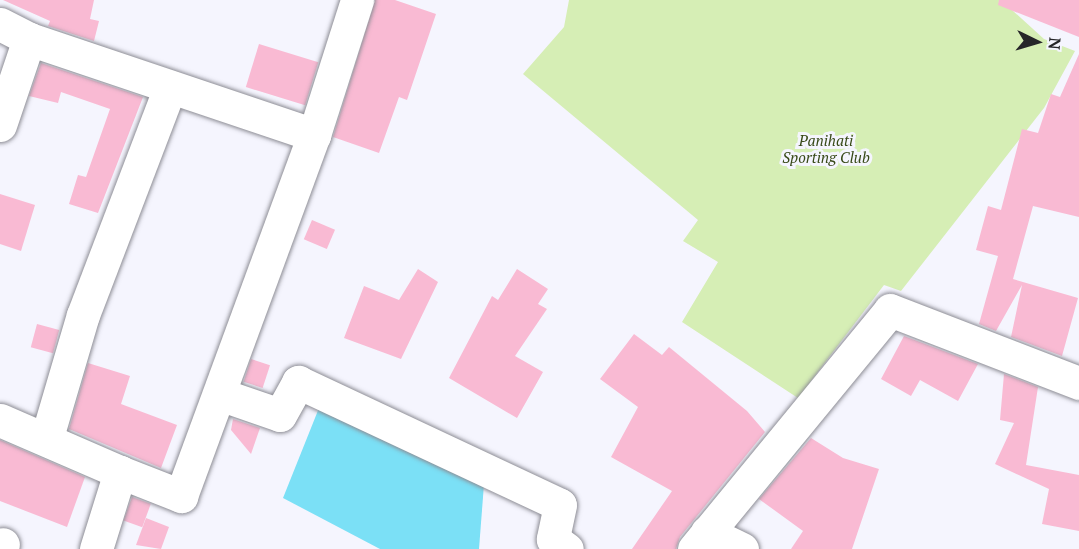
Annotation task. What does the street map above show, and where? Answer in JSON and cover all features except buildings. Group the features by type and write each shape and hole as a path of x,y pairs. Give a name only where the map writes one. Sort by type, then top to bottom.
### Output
{"street":[{"path":"0,420 47,437 120,472 181,496 222,395 314,135 357,0"},
{"path":"0,24 29,39 314,135"},
{"path":"0,125 29,39"},
{"path":"47,437 83,315 170,87"},
{"path":"742,549 700,541 890,310 1079,383"},
{"path":"222,395 280,415 298,382 561,505 553,539 567,549"},
{"path":"96,549 120,472"}],"green space":[{"name":"Panihati Sporting Club","path":"569,0 1001,0 1044,39 1075,51 1044,108 901,291 884,285 798,398 682,322 718,262 683,241 698,220 523,74 564,27"}],"water":[{"path":"323,398 485,471 479,549 380,549 283,498"}]}
